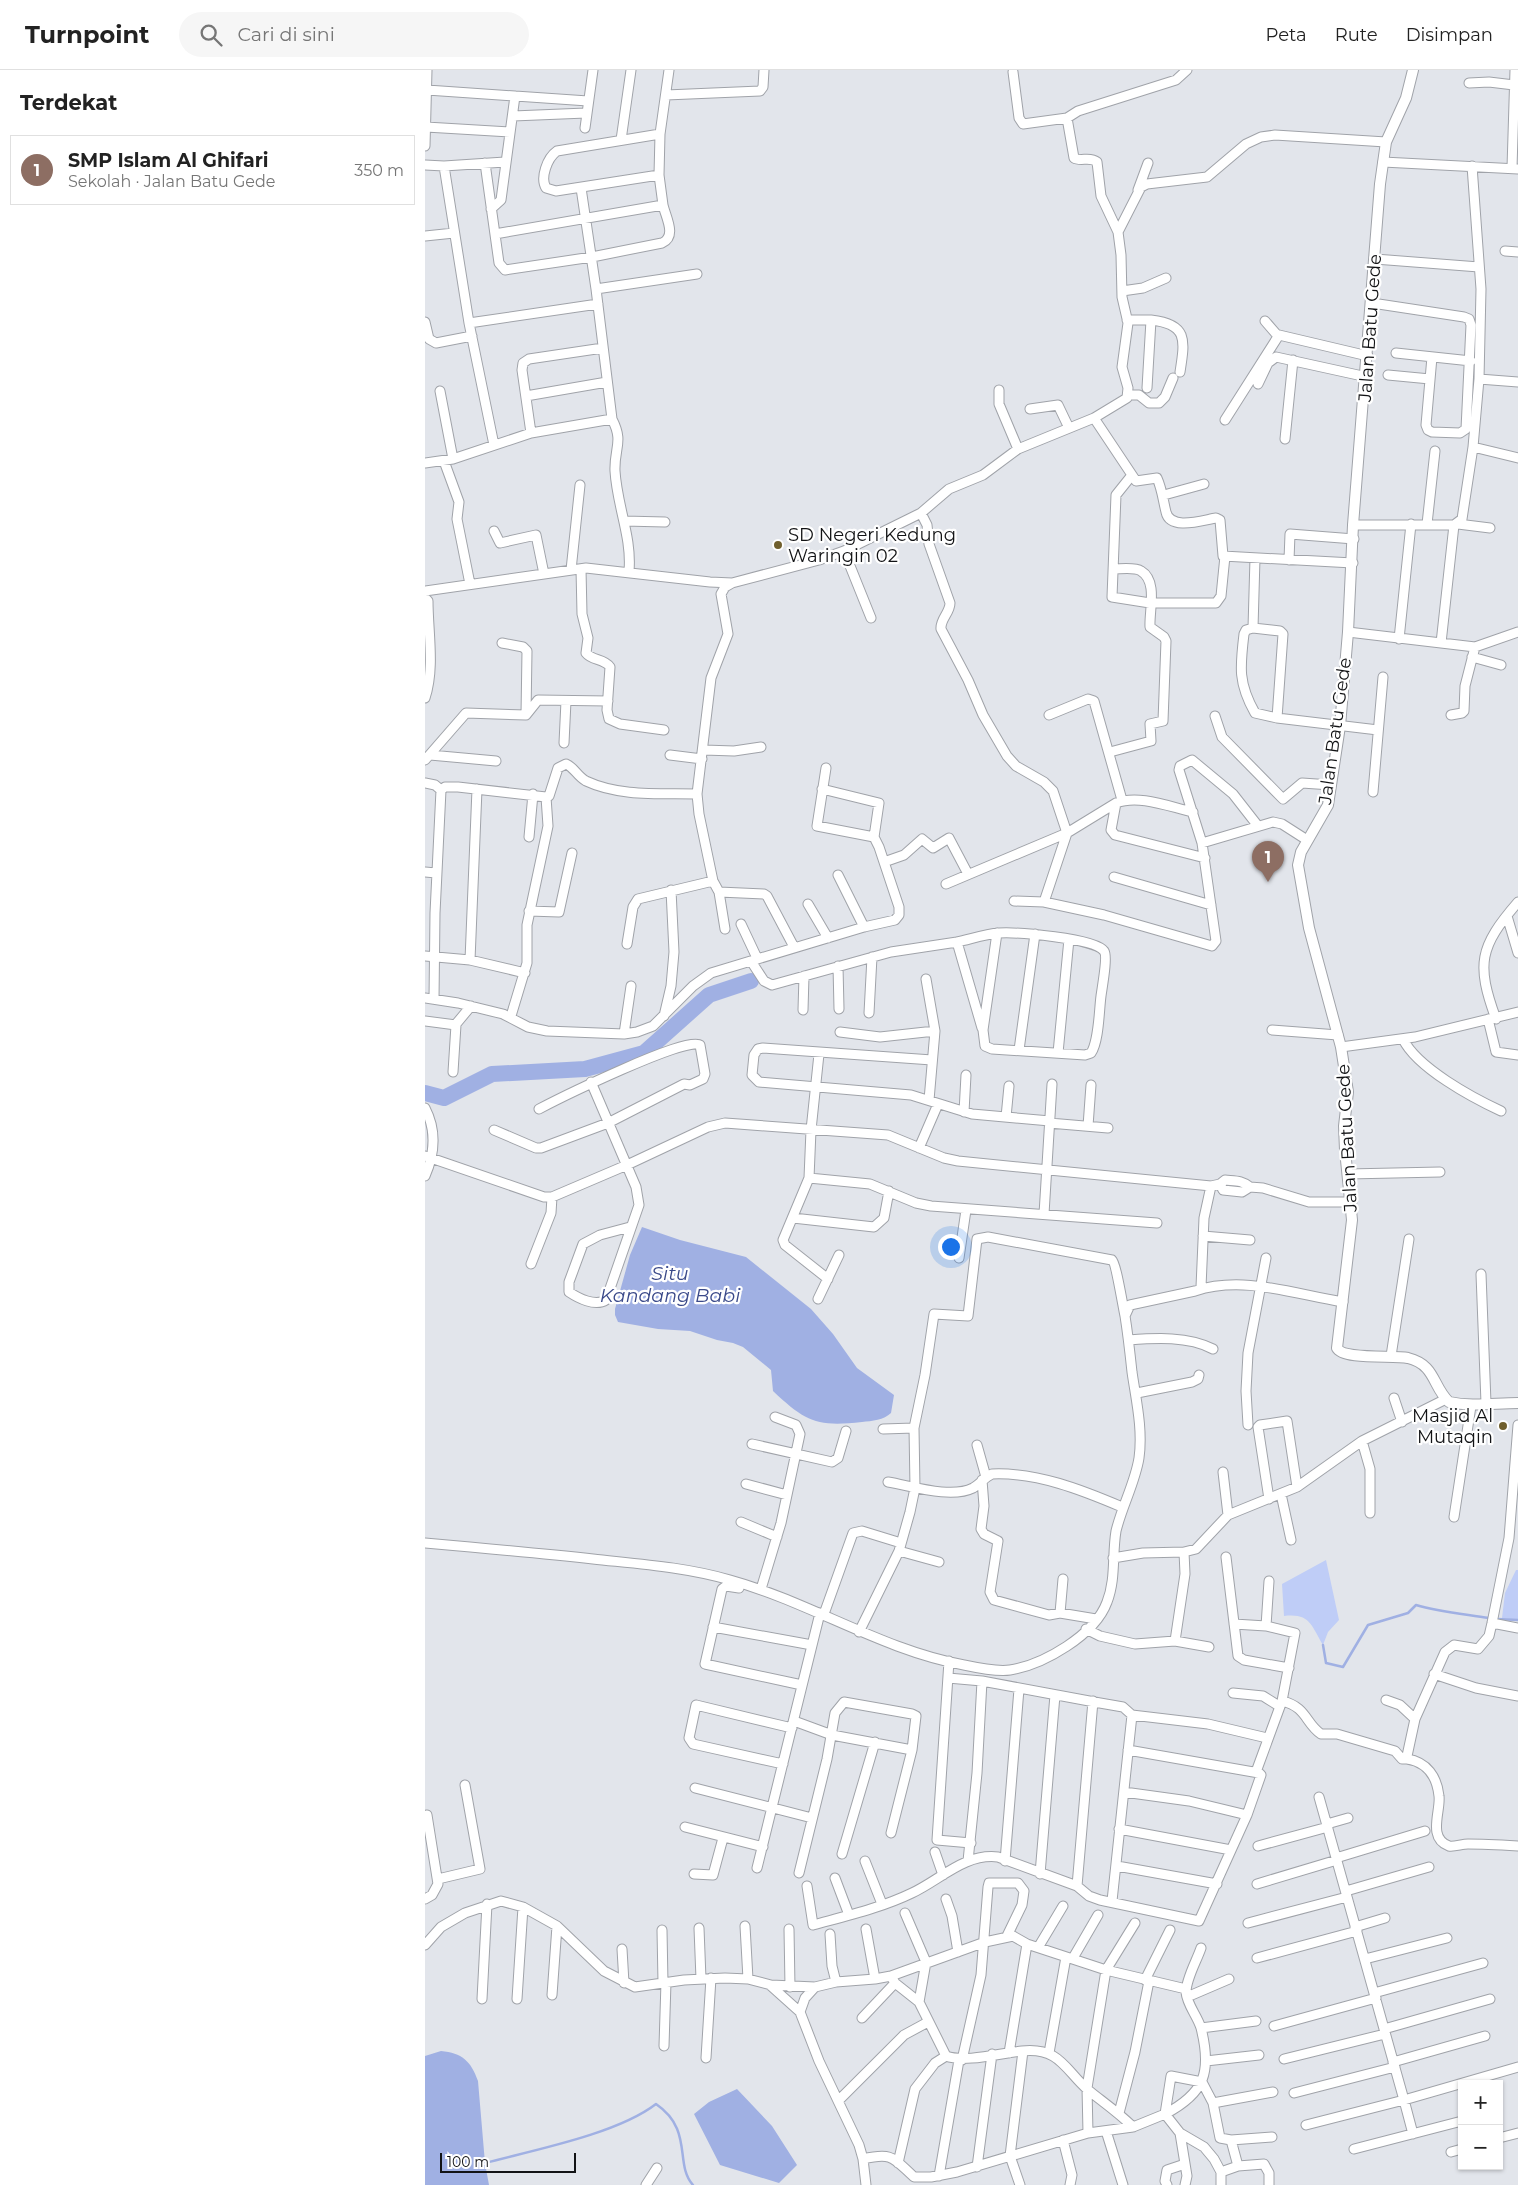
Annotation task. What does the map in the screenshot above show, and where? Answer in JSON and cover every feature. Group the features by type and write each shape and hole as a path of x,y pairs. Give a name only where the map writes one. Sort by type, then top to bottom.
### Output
{"street":[{"path":"425,146 427,70"},
{"path":"585,128 593,70"},
{"path":"621,140 631,70"},
{"path":"485,163 499,263 505,270 591,257 665,242 670,232 663,205 659,175 660,134 669,70"},
{"path":"666,95 760,91 763,88 764,70"},
{"path":"1013,72 1020,122 1029,124 1067,118 1078,111 1176,80 1187,70"},
{"name":"Jalan Batu Gede","path":"1413,70 1406,98 1387,142 1383,162 1367,377 1353,525 1353,563 1340,726 1325,813 1307,840 1300,858 1299,881 1316,960 1341,1047 1348,1092 1344,1126 1352,1202 1350,1251 1336,1340 1338,1351 1348,1355 1391,1356 1416,1360 1428,1368 1446,1399"},
{"path":"1383,162 1515,169 1515,70"},
{"path":"1469,83 1489,82 1515,85"},
{"path":"427,90 588,101"},
{"path":"491,209 501,200 515,96"},
{"path":"513,116 586,112"},
{"path":"725,929 719,892 713,881 699,814 697,794 711,678 728,634 721,594 725,587 732,583 844,551 921,513 949,489 983,475 1018,449 1094,418 1124,401 1128,395 1122,366 1127,339 1127,320 1122,291 1118,232 1101,196 1097,162 1093,159 1077,160 1074,158 1067,118"},
{"path":"426,127 511,132"},
{"path":"659,175 556,191 546,188 543,178 552,154 557,151 660,134"},
{"path":"1138,190 1147,184 1207,177 1237,150 1261,137 1275,135 1387,142"},
{"path":"425,164 444,166 505,162"},
{"path":"1118,232 1138,190 1148,163"},
{"path":"444,166 469,323 494,444"},
{"path":"1441,643 1456,524 1463,515 1473,446 1479,379 1479,267 1472,166"},
{"path":"581,188 612,419 619,435 615,471 631,553 629,571"},
{"path":"495,234 663,205"},
{"path":"425,236 454,233"},
{"path":"1505,251 1518,252"},
{"path":"1375,259 1479,267"},
{"path":"596,289 697,274"},
{"path":"1122,291 1143,288 1166,278"},
{"path":"1372,303 1467,318 1471,325 1471,361 1466,429 1461,434 1433,432 1427,428 1432,357"},
{"path":"469,323 598,304"},
{"path":"1127,320 1168,322 1178,329 1183,345 1177,375 1159,403 1149,403 1139,395 1128,395"},
{"path":"1147,388 1151,320"},
{"path":"1265,321 1279,336"},
{"path":"425,322 429,339 437,343 472,336"},
{"path":"1279,336 1283,335 1368,356"},
{"path":"1225,420 1279,336"},
{"path":"531,433 522,370 526,360 603,348"},
{"path":"1396,353 1471,361"},
{"path":"1258,384 1272,359 1276,357 1367,377"},
{"path":"1285,439 1293,360"},
{"path":"1388,375 1430,379"},
{"path":"1479,379 1518,382"},
{"path":"526,396 607,382"},
{"path":"999,390 999,404 1018,449"},
{"path":"440,391 448,460 459,502 457,519 470,584"},
{"path":"1030,409 1057,404 1069,428"},
{"path":"1094,418 1137,482 1157,478 1164,494 1167,515 1172,521 1183,523 1217,518 1220,520 1221,552 1225,556 1353,563"},
{"path":"425,463 448,460 531,433 612,419"},
{"path":"1473,446 1518,458"},
{"path":"1427,524 1435,451"},
{"path":"1131,475 1116,495 1112,597 1150,603 1216,603 1221,596 1225,556"},
{"path":"1164,494 1204,484"},
{"path":"580,485 576,569 582,614 589,638 586,653 590,657 607,663 610,667 608,716 611,721 664,730"},
{"path":"921,513 927,525 929,544 950,603 950,610 941,623 941,629 987,724 1007,756 1016,766 1044,782 1053,791 1067,833 1044,902"},
{"path":"624,521 665,522"},
{"path":"1399,639 1411,524"},
{"path":"1353,525 1456,524 1490,528"},
{"path":"494,531 500,543 535,535 544,574"},
{"path":"1289,560 1290,534 1354,539"},
{"path":"844,551 871,618"},
{"path":"1253,628 1255,558"},
{"path":"425,591 576,569 629,571 710,582 732,583"},
{"path":"1110,752 1151,741 1150,725 1159,723 1164,718 1164,657 1166,642 1164,637 1150,627 1151,583 1140,570 1114,569"},
{"path":"425,598 428,601 425,698"},
{"path":"1277,718 1283,634 1280,631 1253,628 1246,630 1240,672 1242,683 1255,713 1277,718 1378,730"},
{"path":"1348,632 1475,647 1518,632"},
{"path":"503,643 519,646 527,651 526,715"},
{"path":"1451,716 1463,712 1465,686 1475,647"},
{"path":"1472,656 1501,665"},
{"path":"1373,792 1383,677"},
{"path":"1049,715 1091,699 1110,752 1119,802 1110,827 1115,835 1205,858"},
{"path":"526,715 536,701 608,701"},
{"path":"564,744 566,701"},
{"path":"428,758 466,713 526,715"},
{"path":"1215,716 1222,737 1283,799 1302,783 1331,785"},
{"path":"670,755 703,755 761,747"},
{"path":"428,758 496,761"},
{"path":"1014,900 1044,902 1104,914 1209,946 1215,945 1202,843 1179,769 1193,760 1233,794 1258,826"},
{"path":"511,1016 525,973 529,953 527,935 529,911 547,826 546,797 549,796 558,768 566,764 586,780 609,788 640,793 697,794"},
{"path":"826,768 817,826 874,837"},
{"path":"425,783 435,785 441,790"},
{"path":"441,790 449,787 533,794 546,797"},
{"path":"470,960 477,789"},
{"path":"441,790 435,913 430,957 430,998 511,1016 529,1027 547,1031 624,1034 646,1030 663,1018 705,976 754,962 794,947 895,920 899,915 899,907 874,837 879,804 822,789"},
{"path":"529,837 533,794"},
{"path":"945,884 1067,833 1119,802 1144,801 1193,812"},
{"path":"1202,843 1258,826 1277,823 1307,840"},
{"path":"884,862 904,855 922,839 933,848 949,838 968,874"},
{"path":"529,911 560,911 572,853"},
{"path":"425,872 436,874"},
{"path":"838,875 864,927"},
{"path":"1114,877 1211,905"},
{"path":"627,944 636,901 671,890 713,881"},
{"path":"663,1018 671,986 674,952 671,890"},
{"path":"719,892 764,894 767,896 794,947"},
{"path":"1518,902 1490,942 1482,968 1496,1052 1518,1055"},
{"path":"808,904 827,938"},
{"path":"425,911 435,913"},
{"path":"1507,916 1518,953"},
{"path":"741,924 754,962 763,979 767,984 772,985 872,956 957,942 997,933 1035,934 1098,946 1105,954 1093,1049 1085,1055 988,1048 984,1043 983,1030 957,942"},
{"path":"983,1030 997,933"},
{"path":"1019,1050 1035,934"},
{"path":"1058,1052 1069,939"},
{"path":"869,1013 872,956"},
{"path":"430,957 470,960 525,973"},
{"path":"838,966 839,1009"},
{"path":"803,976 803,1010"},
{"path":"926,979 935,1031 929,1100"},
{"path":"624,1034 631,986"},
{"path":"453,1072 455,1024 471,1006"},
{"path":"1341,1047 1403,1039 1518,1012"},
{"path":"425,1020 455,1024"},
{"path":"1272,1030 1338,1035"},
{"path":"840,1032 880,1037 935,1031"},
{"path":"1403,1039 1415,1057 1467,1094 1501,1111"},
{"path":"494,1130 536,1148 541,1148 608,1123 684,1084 690,1084 703,1079 705,1074 700,1045 693,1042 667,1050 628,1069 591,1082 539,1110"},
{"path":"933,1060 819,1054 760,1048 754,1055 752,1074 759,1082 911,1095 964,1112 1108,1128"},
{"path":"819,1054 811,1130 809,1178 783,1240 784,1244 828,1279"},
{"path":"964,1112 966,1076"},
{"path":"591,1082 627,1165 639,1196 639,1205 605,1300 599,1303 593,1302 569,1292 569,1282 583,1244 600,1235 630,1227"},
{"path":"1043,1214 1052,1084"},
{"path":"1088,1126 1091,1085"},
{"path":"1006,1117 1009,1086"},
{"path":"919,1148 938,1104"},
{"path":"425,1108 433,1130 425,1176"},
{"path":"429,1157 544,1197 552,1197 718,1124 888,1136 944,1158 958,1161 1215,1185 1225,1180 1237,1181 1243,1182 1250,1187 1263,1188 1309,1202 1352,1202"},
{"path":"1348,1174 1440,1172"},
{"path":"809,1178 871,1184 916,1202 966,1210 1157,1223"},
{"path":"1201,1287 1206,1201 1215,1185"},
{"path":"793,1218 874,1227 883,1218 889,1191"},
{"path":"531,1264 551,1213 552,1197"},
{"path":"959,1258 966,1210"},
{"path":"1203,1236 1250,1240"},
{"path":"425,1543 668,1567 705,1574 761,1589 859,1632 949,1661 1007,1670 1027,1666 1051,1656 1086,1629 1106,1605 1111,1588 1113,1558 1122,1507 1136,1472 1140,1450 1137,1393 1125,1316 1119,1295 1116,1265 1112,1260 1041,1246 979,1238 974,1247 968,1316 934,1314 923,1390 914,1428 915,1488 900,1547 859,1632"},
{"path":"1391,1356 1409,1239"},
{"path":"818,1300 839,1255"},
{"path":"1248,1425 1246,1391 1248,1353 1266,1258"},
{"path":"1481,1274 1486,1403"},
{"path":"1125,1316 1128,1307 1134,1303 1195,1291 1201,1287 1240,1283 1262,1286 1302,1296 1343,1302"},
{"path":"1129,1340 1168,1339 1191,1342 1213,1349"},
{"path":"1137,1393 1192,1382 1198,1379 1199,1375"},
{"path":"1394,1398 1402,1422"},
{"path":"1113,1558 1143,1553 1184,1552 1196,1549 1228,1515 1297,1487 1362,1441 1446,1399 1449,1402 1471,1406 1486,1403 1518,1403"},
{"path":"1454,1518 1471,1406"},
{"path":"761,1589 777,1537 800,1430 795,1425 775,1417"},
{"path":"1269,1499 1258,1427 1260,1425 1287,1421 1297,1487"},
{"path":"1407,1759 1415,1719 1433,1674 1445,1652 1451,1646 1470,1649 1480,1648 1489,1636 1509,1538 1518,1426"},
{"path":"883,1429 914,1428"},
{"path":"752,1444 826,1462 835,1461 841,1453 846,1431"},
{"path":"1362,1441 1370,1469 1370,1513"},
{"path":"977,1445 984,1479 984,1506 981,1529 983,1534 998,1541 991,1597 994,1600 1049,1615 1060,1613 1096,1619"},
{"path":"1223,1472 1228,1515"},
{"path":"889,1482 941,1492 956,1492 973,1488 984,1479 997,1473 1055,1481 1122,1507"},
{"path":"746,1484 787,1494"},
{"path":"1281,1494 1291,1540"},
{"path":"741,1522 777,1537"},
{"path":"757,1868 820,1614 853,1533 862,1531 939,1562"},
{"path":"1175,1641 1185,1574 1184,1552"},
{"path":"1226,1557 1238,1656 1244,1660 1289,1668"},
{"path":"1060,1613 1063,1579"},
{"path":"1266,1626 1269,1582"},
{"path":"802,1685 705,1664 722,1589 726,1586 769,1597 820,1614"},
{"path":"1492,1623 1518,1628"},
{"path":"1234,1624 1266,1626 1295,1633 1281,1703 1256,1772"},
{"path":"713,1627 812,1646"},
{"path":"1086,1629 1100,1636 1135,1644 1175,1641 1209,1648"},
{"path":"949,1661 937,1840 971,1843"},
{"path":"1433,1674 1476,1688 1518,1696"},
{"path":"948,1678 982,1681 1093,1701 1123,1708 1133,1715 1207,1724 1267,1738"},
{"path":"968,1861 971,1843 982,1681"},
{"path":"1005,1861 1019,1689"},
{"path":"1233,1693 1263,1696 1281,1703 1291,1703 1305,1712 1321,1734 1337,1734 1395,1751 1402,1759 1425,1765 1434,1777 1439,1795 1436,1827 1445,1844 1451,1846 1466,1844 1518,1846"},
{"path":"1040,1874 1055,1695"},
{"path":"1386,1700 1400,1705 1415,1719"},
{"path":"1077,1886 1093,1701"},
{"path":"799,1873 837,1710 844,1702 853,1702 914,1715 916,1718 912,1750 891,1833"},
{"path":"783,1764 693,1744 689,1738 696,1705 832,1735 912,1750"},
{"path":"1112,1901 1133,1715"},
{"path":"842,1854 875,1742"},
{"path":"807,1886 813,1925 849,1915 912,1893 968,1861 979,1856 989,1856 998,1857 1077,1886 1089,1896 1100,1900 1112,1901 1164,1915 1199,1921 1247,1815 1261,1775 1256,1772 1128,1750"},
{"path":"438,1879 480,1869 465,1785"},
{"path":"695,1788 812,1818"},
{"path":"1124,1792 1189,1801 1247,1815"},
{"path":"1319,1797 1413,2134"},
{"path":"425,1899 432,1895 439,1884 427,1815"},
{"path":"1258,1846 1348,1818"},
{"path":"685,1827 763,1847"},
{"path":"1119,1829 1231,1850"},
{"path":"1257,1884 1425,1831"},
{"path":"694,1874 713,1875 723,1838"},
{"path":"935,1852 943,1875"},
{"path":"865,1861 882,1904"},
{"path":"1117,1866 1217,1884"},
{"path":"1248,1923 1429,1867"},
{"path":"835,1878 849,1915"},
{"path":"939,2176 960,2060 981,1975 989,1883 1018,1883 1025,1891 1022,1905 1007,1936"},
{"path":"946,1899 952,1916 958,1952"},
{"path":"425,1945 441,1927 487,1904 501,1902 523,1907 557,1926 604,1972 624,1983 640,1988 711,1978 748,1979 771,1985 790,1987 815,1987 837,1982 893,1979 919,2002 946,2056 960,2060 1023,2051 1049,2053 1064,2062 1087,2088 1133,2126"},
{"path":"482,1999 487,1904"},
{"path":"1039,1946 1063,1906"},
{"path":"517,1999 523,1907"},
{"path":"905,1913 926,1962 919,2002"},
{"path":"1049,2053 1069,1958 1098,1915"},
{"path":"1257,1958 1356,1929 1385,1918"},
{"path":"1088,2133 1087,2088 1106,1970 1135,1923"},
{"path":"552,1995 557,1926"},
{"path":"745,1926 748,1979"},
{"path":"699,1928 701,1979"},
{"path":"789,1929 790,1987"},
{"path":"866,1929 875,1979"},
{"path":"662,1930 665,1983 664,2046"},
{"path":"1119,2113 1135,2052 1147,1980 1170,1930"},
{"path":"830,1934 832,1966 837,1982"},
{"path":"862,2018 893,1979 926,1962 1007,1936 1013,1936 1027,1944 1039,1946 1106,1970 1147,1980 1187,1993 1229,1979"},
{"path":"1365,1959 1447,1938"},
{"path":"1009,2053 1027,1944"},
{"path":"863,2159 879,2155 892,2156 912,2181 977,2166 1088,2133 1133,2126 1165,2114 1185,2103 1203,2082 1206,2060 1201,2028 1187,1993 1201,1948"},
{"path":"622,1949 624,1983"},
{"path":"1274,2026 1483,1963"},
{"path":"706,2058 711,1978"},
{"path":"771,1985 800,2012 807,2034 863,2159 866,2185"},
{"path":"800,2012 805,1998 815,1987"},
{"path":"1284,2059 1490,1999"},
{"path":"1201,2028 1256,2021"},
{"path":"838,2101 904,2035 928,2022"},
{"path":"1294,2093 1394,2065 1485,2036"},
{"path":"1020,2185 1011,2156 1023,2051"},
{"path":"977,2166 992,2054"},
{"path":"1206,2060 1259,2054"},
{"path":"898,2163 916,2086 935,2063 946,2056"},
{"path":"1306,2125 1404,2100 1518,2067"},
{"path":"1203,2082 1171,2076 1165,2114 1180,2133 1204,2148 1221,2172 1221,2185"},
{"path":"1203,2082 1213,2103 1217,2135 1223,2139 1231,2140 1272,2138"},
{"path":"1213,2103 1273,2092"},
{"path":"1354,2149 1458,2123"},
{"path":"1106,2131 1123,2185"},
{"path":"1180,2133 1187,2176 1185,2185"},
{"path":"1503,2137 1518,2133"},
{"path":"1063,2140 1072,2176 1070,2185"},
{"path":"1231,2140 1238,2166"},
{"path":"1451,2152 1458,2150"},
{"path":"1167,2185 1165,2181 1167,2170 1185,2164"},
{"path":"1221,2172 1238,2166 1264,2164 1269,2173 1269,2185"},
{"path":"646,2185 657,2168"}],"shaded area":[{"path":"1326,1560 1339,1620 1328,1632 1323,1645 1312,1626 1305,1619 1299,1616 1284,1616 1282,1584"},
{"path":"1516,1570 1518,1570 1518,1620 1502,1618 1505,1593"}],"water":[{"name":"Situ Kandang Babi","path":"642,1227 680,1240 746,1257 811,1309 833,1334 857,1368 894,1395 891,1413 874,1421 834,1424 813,1420 795,1410 773,1391 771,1370 743,1347 690,1331 658,1329 618,1322 615,1309 630,1255"},
{"path":"441,2051 455,2054 465,2059 478,2081 485,2163 489,2185 425,2185 425,2056"},
{"path":"737,2089 772,2126 797,2165 779,2183 720,2165 694,2114 709,2102"}],"waterway":[{"path":"425,1093 444,1098 492,1074 585,1069 644,1053 709,995 751,981"},
{"path":"1323,1645 1326,1663 1343,1667 1368,1625 1408,1613 1416,1605 1489,1618"},
{"path":"1497,1619 1518,1620"},
{"path":"485,2163 550,2147 598,2132 639,2115 656,2104 668,2114 675,2125 682,2146 685,2167 693,2185"}],"place":[{"name":"SD Negeri Kedung Waringin 02","path":"778,545"},
{"name":"SMP Islam Al Ghifari","path":"1268,882"},
{"name":"Masjid Al Mutaqin","path":"1503,1426"}]}
